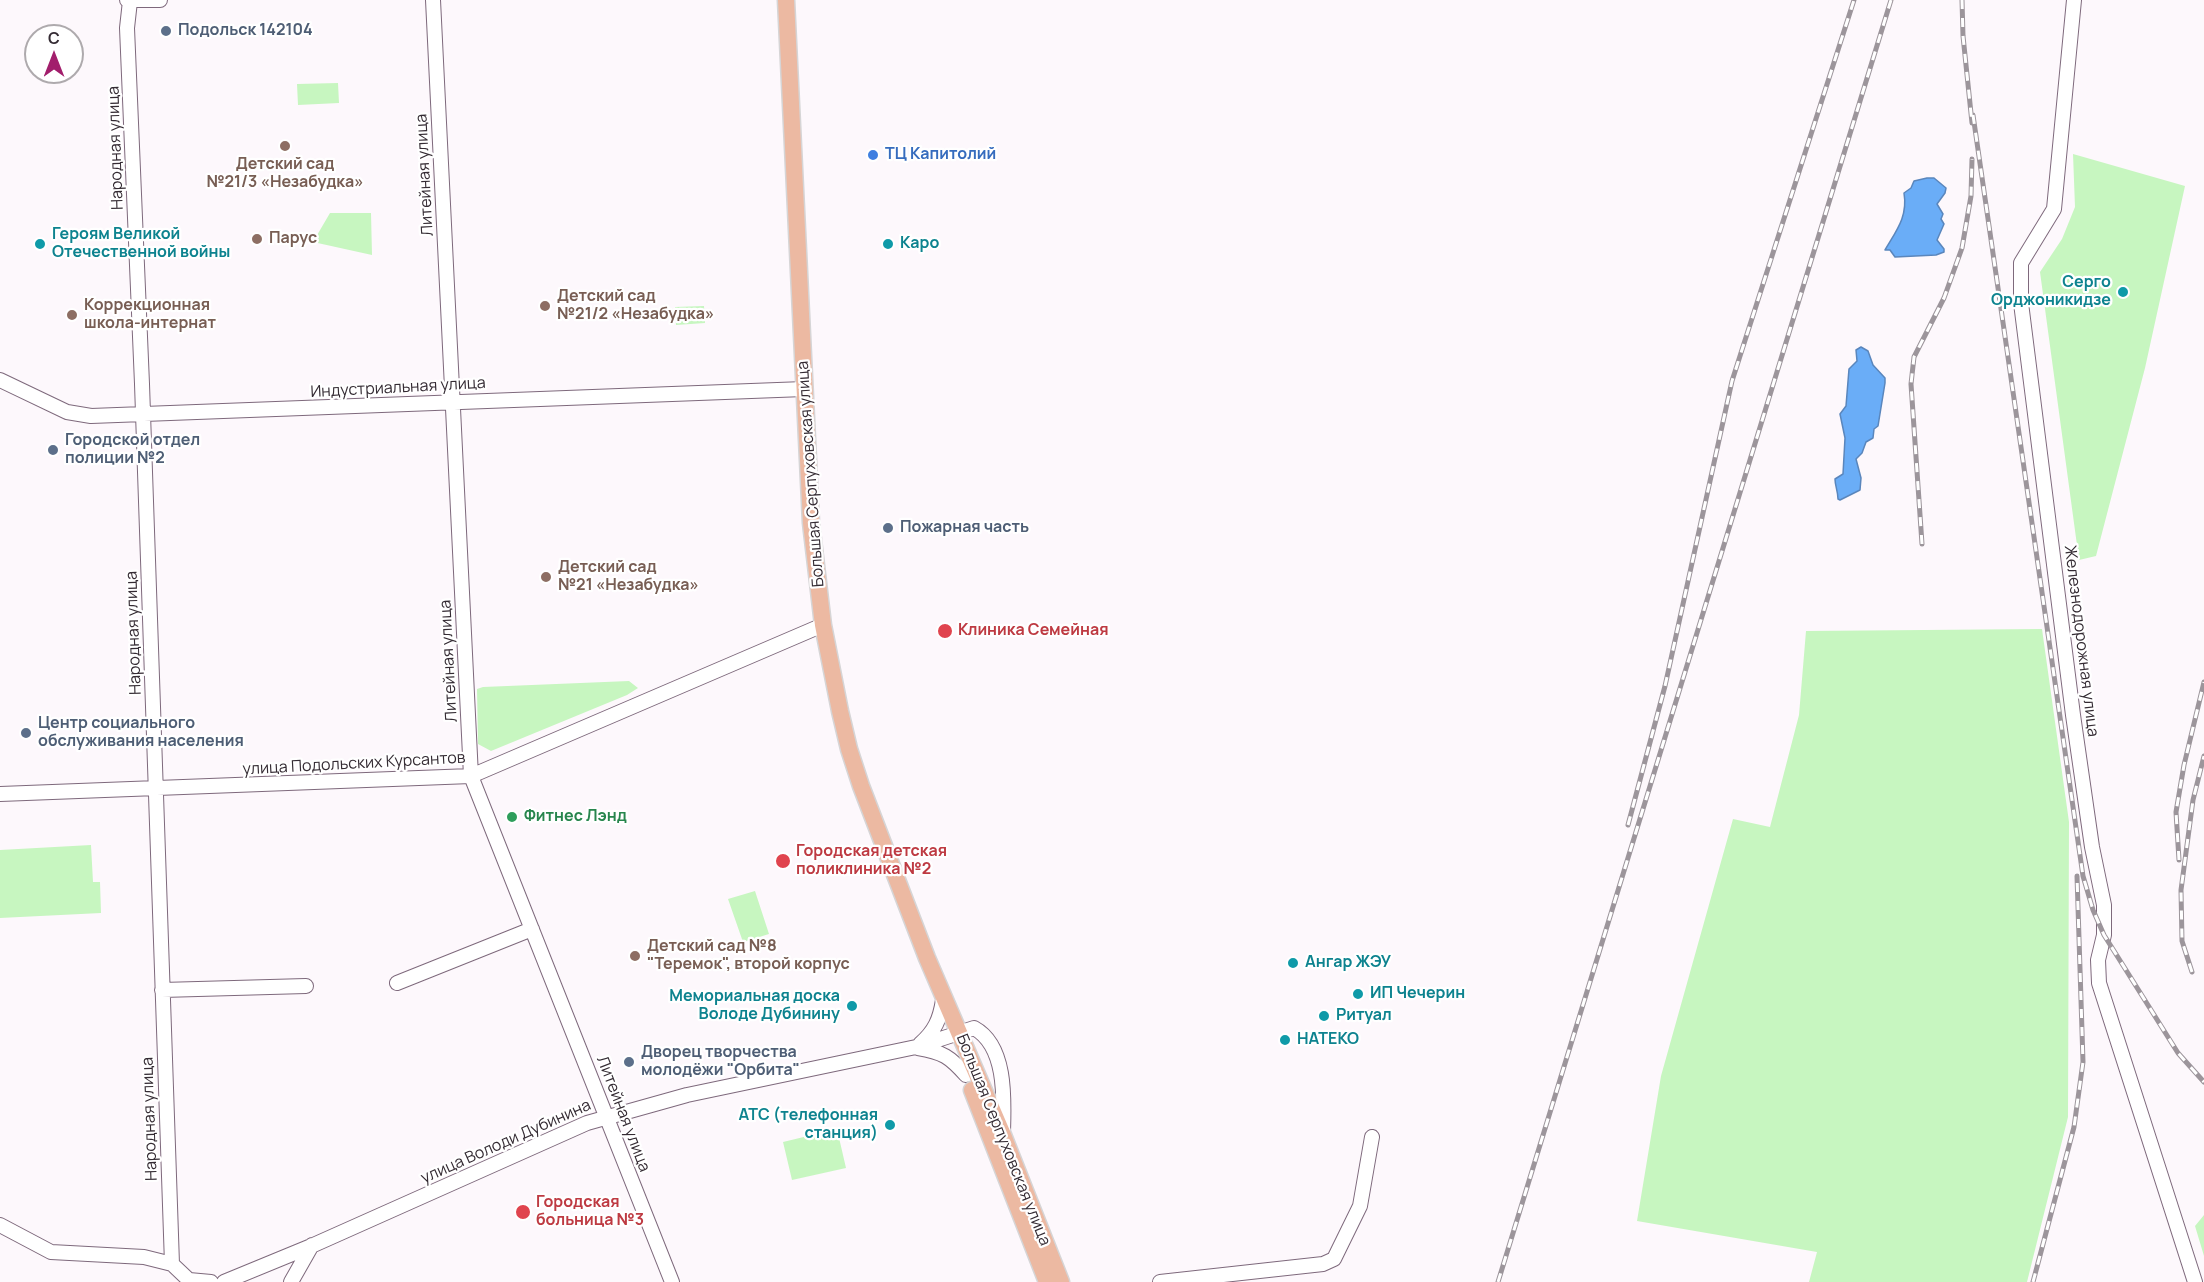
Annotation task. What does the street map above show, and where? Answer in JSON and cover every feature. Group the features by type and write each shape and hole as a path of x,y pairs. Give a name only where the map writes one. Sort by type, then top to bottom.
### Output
{"main road":[{"name":"Большая Серпуховская улица","path":"786,0 811,523 823,625 849,749 956,1034 1003,1135 1061,1282"},
{"name":"Большая Серпуховская улица","path":"956,1034 966,1075 1047,1282"}],"street":[{"path":"129,1 160,0"},
{"name":"Литейная улица","path":"433,0 471,776 672,1282"},
{"name":"Железнодорожная улица","path":"2074,0 2054,209 2020,262 2021,303 2073,716 2092,847 2104,905 2104,935 2098,960 2099,983 2195,1282"},
{"name":"Народная улица","path":"129,1 127,28 143,415 172,1264"},
{"name":"Индустриальная улица","path":"0,380 67,412 91,416 804,389"},
{"name":"улица Подольских Курсантов","path":"0,794 471,776 823,625"},
{"path":"397,983 532,929"},
{"path":"162,990 306,986"},
{"path":"916,1047 932,1034 938,1024 943,1000"},
{"path":"956,1034 974,1028 984,1034 989,1042 1004,1086 1003,1135"},
{"name":"улица Володи Дубинина","path":"224,1282 606,1116 687,1095 916,1047 956,1034"},
{"path":"916,1047 934,1050 950,1057 966,1075"},
{"path":"1160,1282 1323,1264 1334,1259 1360,1206 1372,1137"},
{"path":"0,1225 51,1252 144,1257 172,1264 190,1281 211,1282"},
{"path":"291,1282 312,1245"}],"green space":[{"path":"338,83 339,103 298,105 297,84"},
{"path":"2073,154 2185,186 2145,368 2096,556 2079,560 2040,272 2062,239 2075,207"},
{"path":"330,213 371,213 372,255 313,242"},
{"path":"704,306 705,323 676,325 675,307"},
{"path":"2042,629 2069,822 2068,1117 2027,1282 1809,1282 1817,1252 1637,1221 1661,1076 1733,819 1770,827 1799,715 1806,631"},
{"path":"629,681 638,688 627,695 491,751 478,744 477,689"},
{"path":"91,845 93,882 100,882 101,913 0,918 0,850"},
{"path":"755,891 769,934 743,942 728,899"},
{"path":"837,1129 846,1168 792,1180 783,1142"},
{"path":"2204,1215 2204,1256 2195,1226"}],"water":[{"path":"1934,178 1946,188 1937,204 1943,214 1941,219 1944,224 1937,240 1944,252 1936,255 1895,257 1890,250 1885,250 1903,217 1904,193 1911,188 1914,181"},
{"path":"1861,347 1868,351 1873,365 1885,378 1885,383 1878,426 1874,429 1873,438 1866,442 1862,453 1856,459 1861,478 1860,490 1840,500 1835,479 1843,474 1845,438 1840,414 1846,406 1849,369 1857,361 1856,350"}],"railway":[{"path":"1628,825 1665,686 1732,381 1854,0"},
{"path":"1498,1282 1891,0"},
{"path":"1962,0 1963,36 1972,123"},
{"path":"1973,115 2083,876 2093,910 2104,935 2178,1053 2204,1082"},
{"path":"1922,544 1911,384 1914,357 1944,298 1962,248 1971,196 1972,159"},
{"path":"2179,860 2176,812 2184,765 2204,682"},
{"path":"2192,972 2182,941 2181,890 2193,800 2204,756"},
{"path":"2033,1282 2074,1127 2083,1062 2077,876"}],"place":[{"name":"Подольск 142104","path":"166,31"},
{"name":"Детский сад №21/3 «Незабудка»","path":"285,146"},
{"name":"ТЦ Капитолий","path":"873,155"},
{"name":"Парус","path":"257,239"},
{"name":"Героям Великой Отечественной войны","path":"40,244"},
{"name":"Каро","path":"888,244"},
{"name":"Серго Орджоникидзе","path":"2123,292"},
{"name":"Детский сад №21/2 «Незабудка»","path":"545,306"},
{"name":"Коррекционная школа-интернат","path":"72,315"},
{"name":"Городской отдел полиции №2","path":"53,450"},
{"name":"Пожарная часть","path":"888,528"},
{"name":"Детский сад №21 «Незабудка»","path":"546,577"},
{"name":"Клиника Семейная","path":"945,631"},
{"name":"Центр социального обслуживания населения","path":"26,733"},
{"name":"Фитнес Лэнд","path":"512,817"},
{"name":"Городская детская поликлиника №2","path":"783,861"},
{"name":"Детский сад №8 \"Теремок\", второй корпус","path":"635,956"},
{"name":"Ангар ЖЭУ","path":"1293,963"},
{"name":"ИП Чечерин","path":"1358,994"},
{"name":"Мемориальная доска Володе Дубинину","path":"852,1006"},
{"name":"Ритуал","path":"1324,1016"},
{"name":"НАТЕКО","path":"1285,1040"},
{"name":"Дворец творчества молодёжи \"Орбита\"","path":"629,1062"},
{"name":"АТС (телефонная станция)","path":"890,1125"},
{"name":"Городская больница №3","path":"523,1212"}]}
